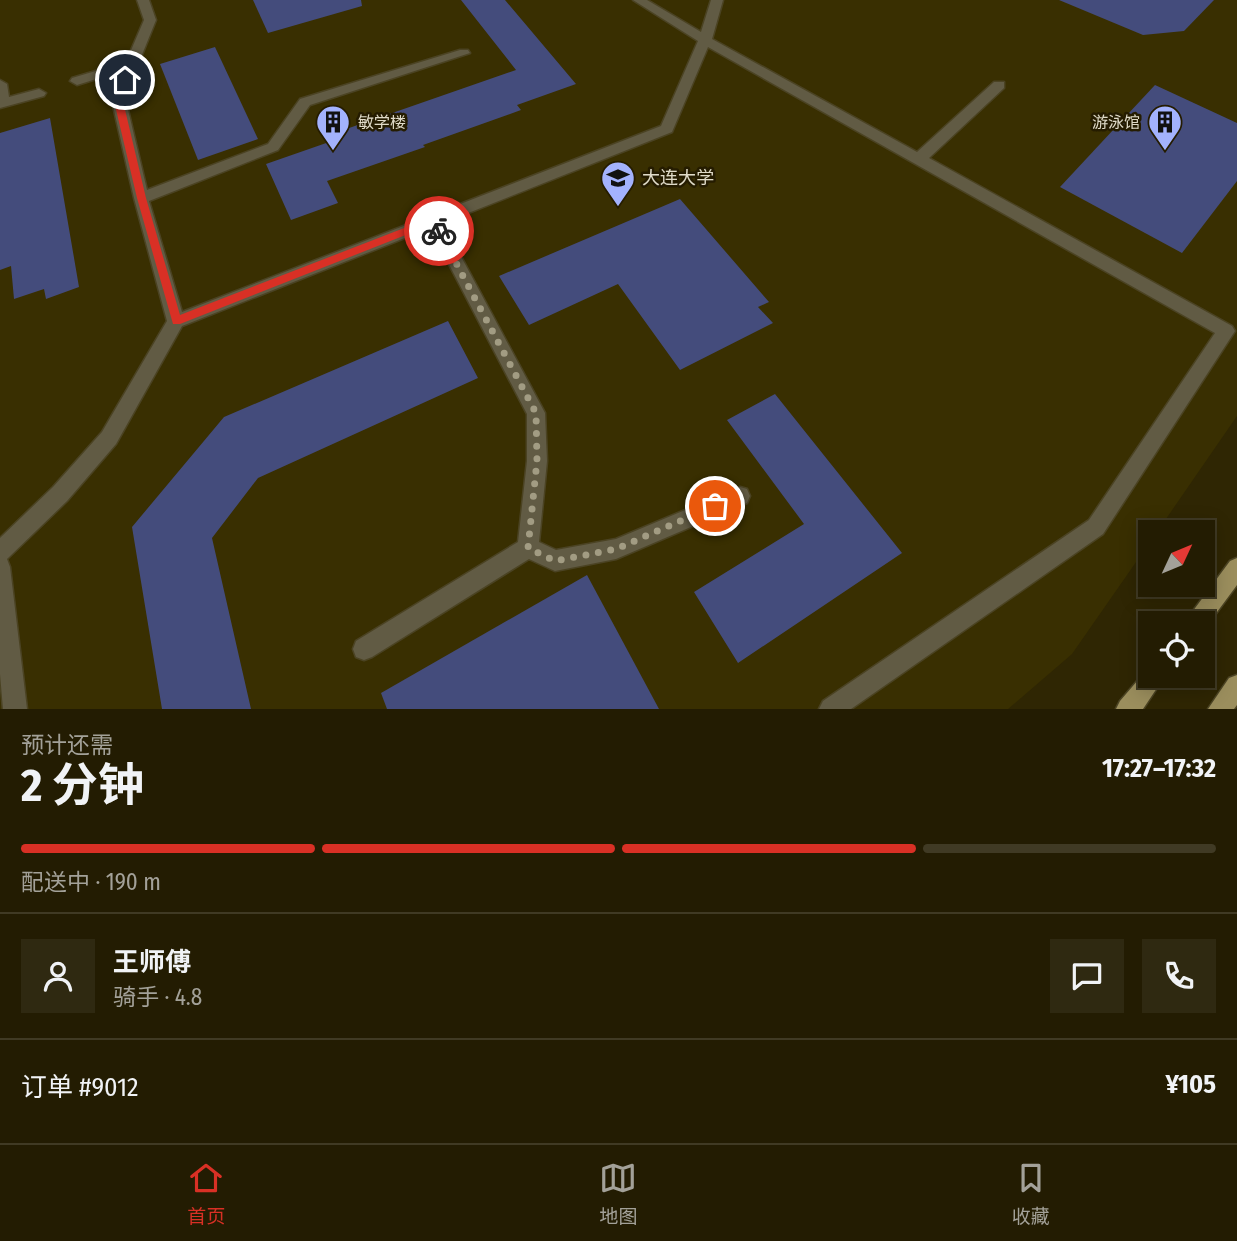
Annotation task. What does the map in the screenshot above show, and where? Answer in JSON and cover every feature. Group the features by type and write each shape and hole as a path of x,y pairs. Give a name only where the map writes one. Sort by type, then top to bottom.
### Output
{"main road":[{"path":"1204,611 1237,568"},
{"path":"1220,709 1237,686"},
{"path":"1128,709 1145,688"}],"street":[{"path":"143,0 150,20 118,97 141,198 176,321"},
{"path":"639,0 705,40 1232,334 1096,527 831,709"},
{"path":"0,552 60,494 109,438 176,321 667,129 705,40 717,0"},
{"path":"141,198 274,147 284,138 296,110 305,102 464,53"},
{"path":"77,81 132,64"},
{"path":"0,84 2,104 39,93"},
{"path":"919,159 999,85"},
{"path":"434,220 536,413 537,461 528,548"},
{"path":"528,548 555,561 616,549 740,496"},
{"path":"364,649 528,548"},
{"path":"0,567 15,709"}],"shaded area":[{"name":"大连大学","path":"0,0 1237,0 1237,416 1165,520 1138,520 1138,559 1072,654 1008,709 0,709"}],"building":[{"path":"253,0 361,0 362,6 268,33"},
{"path":"461,0 505,0 576,84 517,105 521,110 327,181 338,203 291,220 266,164 332,141 329,135 516,70"},
{"path":"1059,0 1214,0 1184,31 1143,35"},
{"path":"215,47 258,139 198,160 160,64"},
{"name":"游泳馆","path":"1155,85 1237,123 1237,181 1182,253 1060,187"},
{"path":"50,118 79,287 46,299 44,289 14,299 11,266 0,270 0,133"},
{"path":"680,199 769,302 758,307 773,323 680,370 618,284 529,325 499,276"},
{"path":"448,321 478,378 258,478 212,538 251,709 162,709 132,527 224,417"},
{"path":"775,394 902,553 738,663 694,592 804,524 727,420"},
{"path":"587,575 659,709 387,709 381,693"}],"way so far":[{"path":"439,231 536,413 537,461 528,548 555,561 616,549 715,506"}],"place":[{"name":"敏学楼","path":"333,152"},
{"name":"游泳馆","path":"1165,152"},
{"name":"大连大学","path":"618,208"}],"route":[{"path":"125,80 118,97 141,198 176,321 434,220 439,231"}]}
